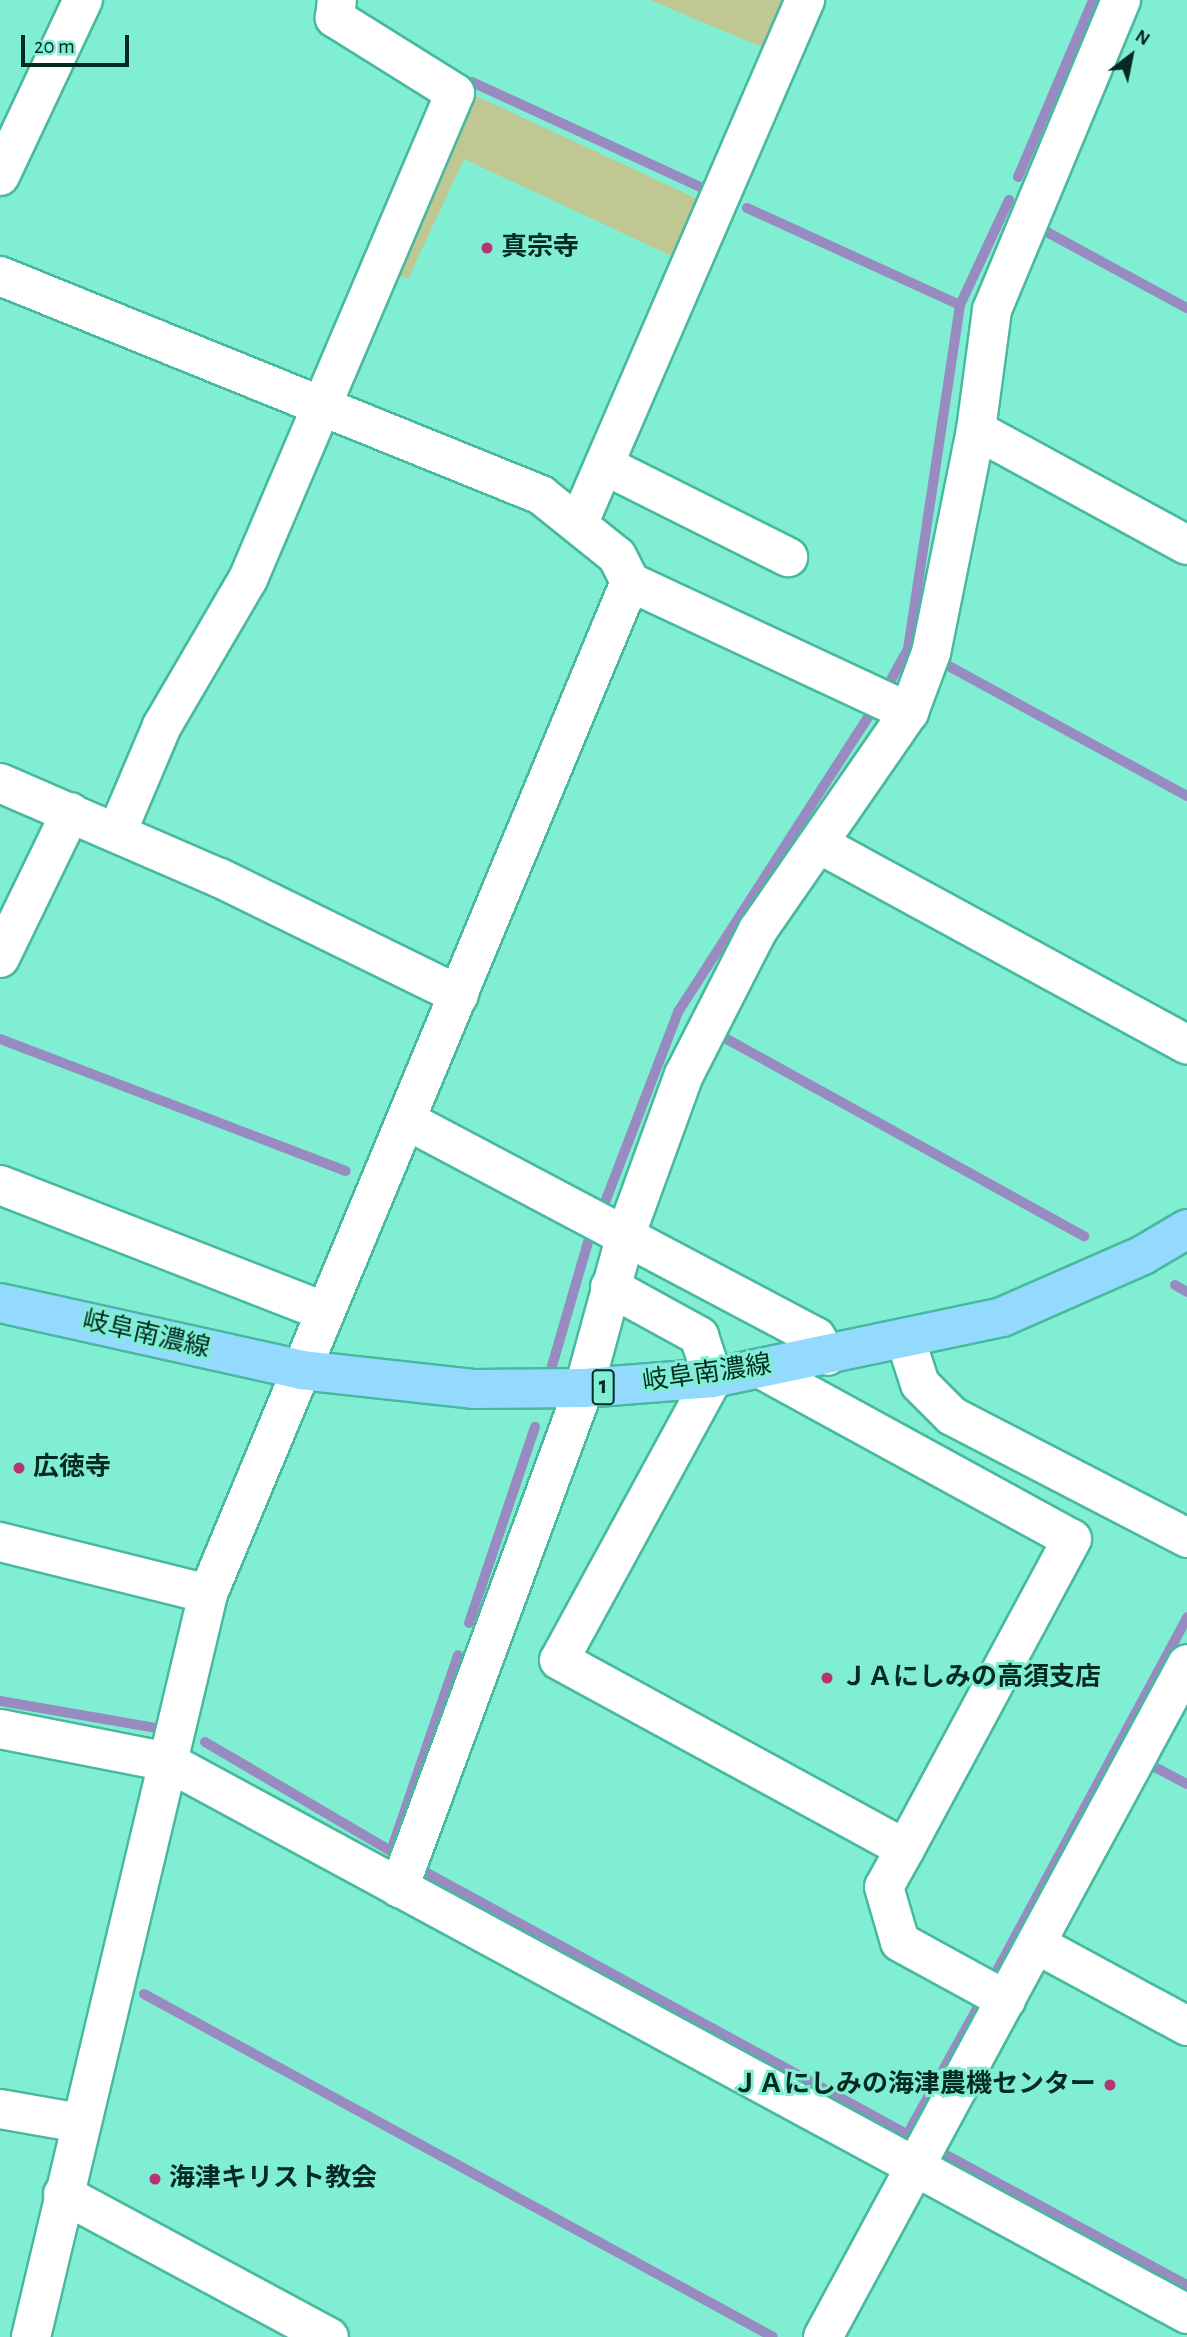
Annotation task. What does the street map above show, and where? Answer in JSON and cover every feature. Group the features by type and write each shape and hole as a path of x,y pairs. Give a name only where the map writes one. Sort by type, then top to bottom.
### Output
{"main road":[{"name":"岐阜南濃線","path":"0,1303 301,1370 473,1389 584,1388 713,1378 828,1356 1002,1317 1143,1255 1187,1229"}],"street":[{"path":"0,176 83,0"},
{"path":"117,832 162,726 248,579 455,93 335,18 337,0"},
{"path":"580,520 805,0"},
{"path":"399,1888 584,1388 626,1234 720,996 909,712 931,653 976,430 992,310 1121,0"},
{"path":"0,276 323,402 541,495 580,520 617,556 629,582 909,712"},
{"path":"976,430 1187,545"},
{"path":"604,465 788,557"},
{"path":"31,2337 79,2123 208,1594 629,582"},
{"path":"0,783 117,832 459,995"},
{"path":"0,958 71,812"},
{"path":"819,844 1187,1045"},
{"path":"406,1120 626,1234 816,1337 828,1356"},
{"path":"0,1185 326,1312"},
{"path":"610,1287 699,1336 713,1378 559,1660 905,1849"},
{"path":"905,1338 920,1384 952,1416 1187,1538"},
{"path":"761,1369 1072,1539 884,1887 900,1942 1006,2000"},
{"path":"0,1542 208,1594"},
{"path":"823,2337 1187,1664"},
{"path":"0,1729 168,1762 1187,2315"},
{"path":"1036,1944 1187,2026"},
{"path":"0,2109 79,2123"},
{"path":"63,2194 329,2337"}],"green space":[{"path":"650,0 796,0 776,53"},
{"path":"472,94 702,201 676,258 464,159 408,279 390,271"}],"waterway":[{"path":"1018,177 1093,0"},
{"path":"472,82 705,189"},
{"path":"887,687 908,649 960,305 1009,200"},
{"path":"747,208 960,305"},
{"path":"1045,231 1187,308"},
{"path":"945,664 1187,796"},
{"path":"604,1205 678,1012 870,714"},
{"path":"714,1032 1084,1236"},
{"path":"0,1039 346,1171"},
{"path":"552,1366 591,1232"},
{"path":"1175,1285 1187,1292"},
{"path":"469,1623 535,1427"},
{"path":"993,1978 1187,1617"},
{"path":"391,1851 458,1655"},
{"path":"0,1701 157,1728"},
{"path":"205,1742 399,1856"},
{"path":"1149,1764 1187,1784"},
{"path":"425,1872 916,2139"},
{"path":"144,1994 773,2337"},
{"path":"907,2135 979,2005"},
{"path":"935,2149 1187,2285"}],"place":[{"name":"真宗寺","path":"487,248"},
{"name":"広徳寺","path":"19,1468"},
{"name":"ＪＡにしみの高須支店","path":"827,1678"},
{"name":"ＪＡにしみの海津農機センター","path":"1110,2085"},
{"name":"海津キリスト教会","path":"155,2179"}]}
